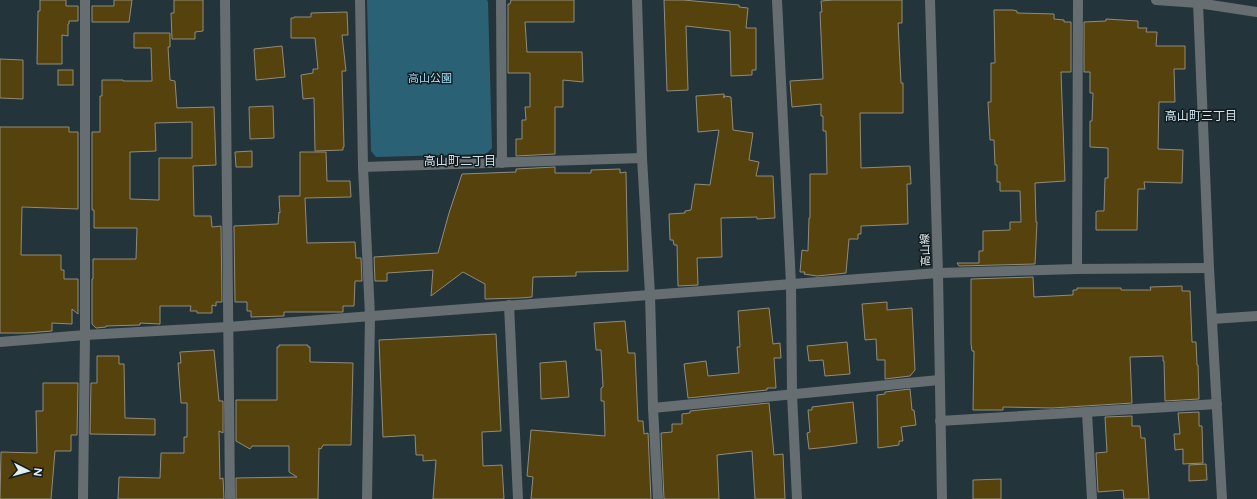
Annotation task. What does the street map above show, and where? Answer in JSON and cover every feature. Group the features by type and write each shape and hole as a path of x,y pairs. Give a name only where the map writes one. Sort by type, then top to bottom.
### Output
{"street":[{"path":"84,499 85,0"},
{"path":"225,0 230,499"},
{"path":"360,0 363,167 370,316 367,499"},
{"path":"501,0 502,162"},
{"path":"637,0 642,158 650,294 653,408 658,499"},
{"path":"777,0 791,284 792,394 797,499"},
{"name":"高山線","path":"930,0 938,272 942,499"},
{"path":"1077,269 1078,0"},
{"path":"1156,0 1198,3 1257,12"},
{"path":"1198,3 1209,268 1222,499"},
{"path":"363,167 642,158"},
{"path":"0,342 85,335 228,327 938,272 1209,268"},
{"path":"509,305 518,499"},
{"path":"1212,319 1257,316"},
{"path":"653,408 939,380"},
{"path":"940,422 1217,404"},
{"path":"1088,412 1092,499"}],"green space":[{"name":"高山公園","path":"367,0 487,0 492,148 486,154 376,157 371,151"}],"building":[{"path":"40,0 66,0 66,6 78,6 78,21 69,21 68,36 62,35 62,64 37,64 38,11 40,11"},
{"path":"114,0 132,0 129,22 92,22 92,6 114,6"},
{"path":"174,0 203,0 203,31 195,32 195,39 172,39 171,13 174,13"},
{"path":"511,0 574,0 574,22 525,22 527,52 582,52 583,82 563,80 563,107 555,107 555,154 516,156 516,139 522,139 522,120 526,120 525,107 530,107 530,73 508,73 508,4 510,4"},
{"path":"664,0 683,0 739,5 739,7 748,8 746,28 756,28 756,70 752,70 752,75 731,76 730,31 686,26 688,90 667,91"},
{"path":"902,0 902,23 898,23 901,83 903,83 903,113 860,113 861,168 910,166 911,184 907,184 908,224 861,226 861,234 858,234 858,239 849,239 846,273 817,276 800,272 802,250 808,251 810,174 827,174 826,131 823,131 821,104 792,107 790,81 823,79 820,12 822,12 821,1"},
{"path":"994,10 1013,10 1017,11 1017,13 1054,14 1054,19 1064,20 1064,22 1071,22 1071,72 1061,72 1065,181 1035,183 1037,222 1035,264 959,266 957,263 979,263 979,251 983,251 983,231 1010,230 1010,222 1021,222 1020,191 1000,191 1000,182 997,182 997,165 995,165 994,140 990,140 988,102 991,102 991,63 995,63"},
{"path":"347,12 348,35 342,35 346,71 342,71 344,147 343,150 315,151 314,98 303,99 301,75 313,73 313,69 318,69 315,38 291,38 291,18 311,17 311,13"},
{"path":"1106,19 1138,21 1138,28 1147,28 1146,32 1157,32 1156,46 1185,46 1185,69 1174,69 1175,102 1159,102 1158,149 1183,150 1182,183 1144,182 1145,189 1138,189 1137,230 1096,230 1096,212 1104,211 1105,178 1108,178 1108,148 1090,147 1090,121 1092,121 1093,93 1090,93 1090,72 1084,72 1084,22 1106,21"},
{"path":"134,33 170,33 170,47 168,47 170,80 175,81 177,108 214,107 216,165 193,166 194,216 211,216 212,227 221,226 222,302 216,302 216,306 212,305 212,313 197,313 197,311 190,311 191,306 160,306 160,324 140,323 140,325 106,326 96,328 92,324 93,259 136,259 137,228 94,228 94,210 92,210 92,132 100,132 100,96 102,96 102,80 152,81 151,48 134,48","holes":["192,122 192,158 159,158 159,200 130,199 130,152 156,151 155,123"]},
{"path":"282,46 285,77 256,80 254,49"},
{"path":"0,59 23,60 23,99 0,98"},
{"path":"58,70 73,70 73,85 58,85"},
{"path":"724,94 724,96 731,97 733,130 753,133 749,160 759,162 756,176 773,176 775,218 721,218 722,257 697,258 698,285 678,286 677,245 674,245 673,240 670,240 669,214 685,213 685,211 691,210 695,184 710,185 719,130 698,132 696,96"},
{"path":"273,106 274,138 250,139 249,107"},
{"path":"0,127 69,127 69,132 78,132 78,209 22,207 21,255 61,255 61,270 64,270 64,279 78,279 78,314 72,309 72,324 52,323 52,331 0,333"},
{"path":"252,151 252,167 236,167 235,152"},
{"path":"300,152 326,152 327,181 350,181 351,197 305,198 307,243 355,242 356,258 361,258 362,281 355,281 354,306 343,306 343,312 284,312 284,316 251,317 251,311 247,311 247,302 235,302 234,226 278,224 279,212 280,213 279,196 300,196"},
{"path":"555,167 555,173 591,173 591,170 620,169 620,173 626,172 628,271 576,272 576,276 533,277 532,297 520,298 485,299 485,284 463,272 431,296 433,270 387,273 387,281 375,281 374,257 438,253 462,174 516,172 516,169"},
{"path":"1033,277 1034,297 1073,295 1073,290 1077,290 1077,288 1151,290 1150,287 1182,286 1182,291 1190,291 1192,342 1196,342 1199,399 1165,401 1163,356 1130,357 1132,403 1052,408 1003,407 1003,410 973,410 974,351 972,351 971,344 971,279"},
{"path":"887,302 887,310 912,308 915,370 910,376 885,379 885,360 877,360 876,339 865,340 862,304"},
{"path":"769,308 773,344 780,343 781,358 774,358 776,388 688,398 684,364 706,361 708,376 739,373 737,347 740,347 738,311"},
{"path":"625,321 628,353 635,353 638,421 643,421 644,434 648,433 651,499 531,499 533,477 527,476 531,430 605,436 604,401 601,401 601,388 603,387 601,350 596,350 594,323"},
{"path":"496,334 501,431 482,432 483,466 502,465 504,499 433,499 436,460 423,461 423,455 416,455 415,435 383,437 379,340"},
{"path":"847,342 850,374 825,376 823,360 809,361 807,346"},
{"path":"279,345 308,345 308,347 310,347 310,362 353,363 351,445 323,445 321,449 319,448 318,499 236,499 236,478 297,477 289,472 289,446 252,446 250,449 236,441 236,400 277,400 277,347 279,347"},
{"path":"214,350 219,401 223,401 223,433 219,431 220,479 223,478 224,499 118,499 119,477 160,478 161,453 184,453 184,437 187,437 187,403 181,403 178,363 181,363 180,352"},
{"path":"97,356 119,356 119,364 124,364 125,418 155,419 155,435 90,434 91,383 97,383"},
{"path":"566,361 569,397 541,399 540,363"},
{"path":"43,383 78,383 77,435 71,435 71,451 55,451 51,499 0,499 1,452 37,453 36,411 43,411"},
{"path":"910,389 912,410 914,410 916,425 901,427 903,441 899,441 899,445 878,448 877,395 885,394 885,392"},
{"path":"853,402 857,443 809,449 807,433 810,432 808,410 812,410 812,407"},
{"path":"769,403 774,455 783,454 785,499 755,499 752,451 717,455 719,499 664,499 661,433 672,432 672,424 682,424 682,414 690,413 690,411"},
{"path":"1199,412 1199,426 1202,426 1203,463 1183,464 1183,449 1175,450 1174,434 1180,434 1178,413"},
{"path":"1132,416 1132,426 1140,426 1141,438 1145,438 1149,499 1124,499 1123,490 1098,492 1096,453 1107,452 1105,417"},
{"path":"1206,464 1207,480 1189,481 1189,465"},
{"path":"1001,479 1001,499 973,499 973,480"}],"district":[{"name":"高山町三丁目","path":"1201,116"},
{"name":"高山町二丁目","path":"460,161"}]}
